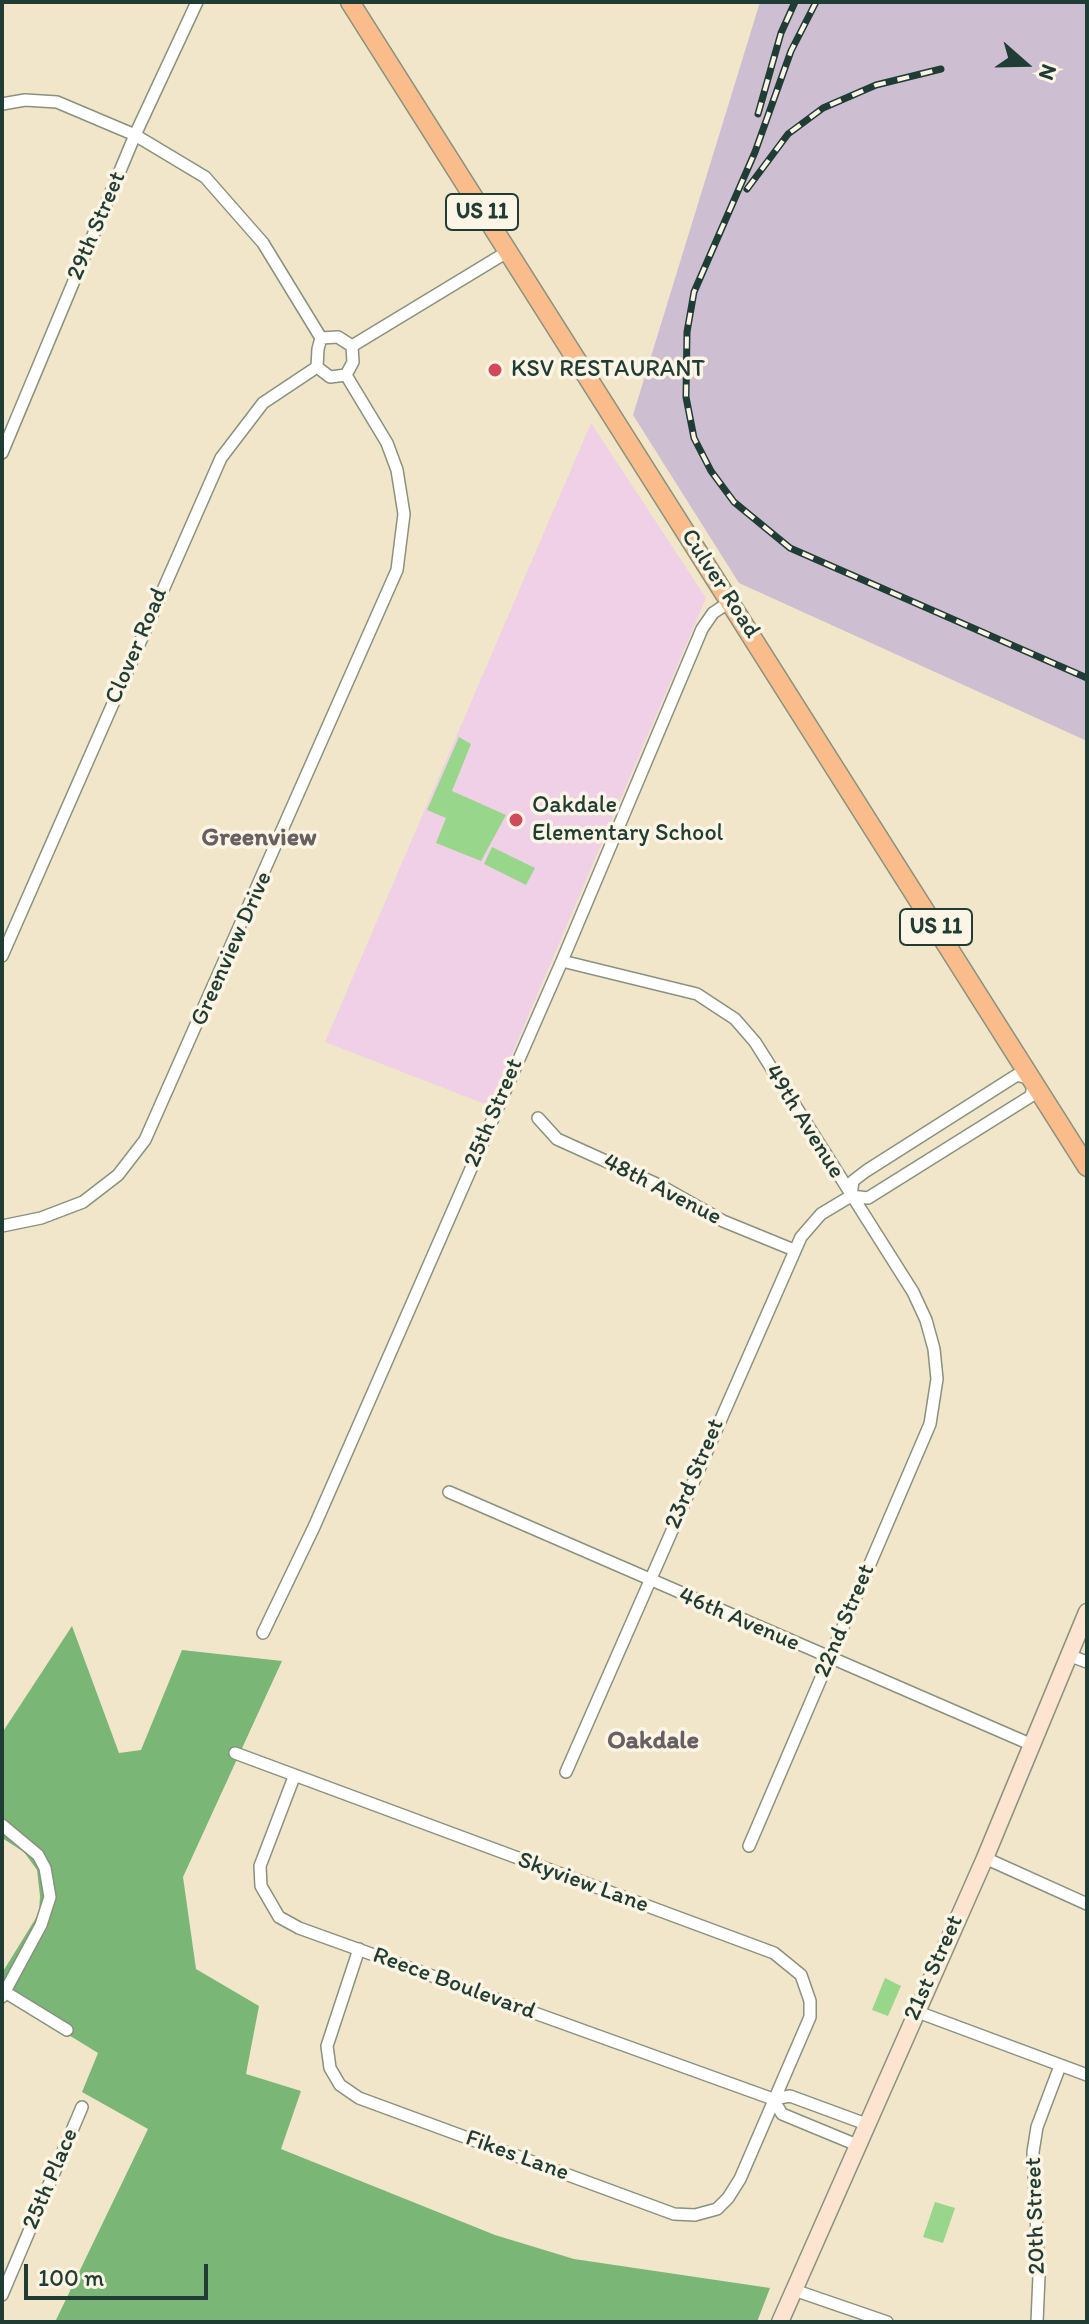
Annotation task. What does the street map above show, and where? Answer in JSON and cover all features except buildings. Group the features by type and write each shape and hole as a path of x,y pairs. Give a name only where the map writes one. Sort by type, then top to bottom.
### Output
{"main road":[{"name":"Culver Road","path":"350,2 1087,1167"}],"street":[{"name":"29th Street","path":"2,453 135,135 197,2"},
{"path":"2,104 25,100 57,102 135,135 205,177 226,197 263,243 321,338 317,367 330,377 346,375 353,362 352,346"},
{"path":"352,346 507,252"},
{"path":"321,338 338,337 352,346"},
{"name":"Clover Road","path":"2,956 221,458 263,403 317,367"},
{"name":"Greenview Drive","path":"2,1226 41,1218 83,1202 118,1175 145,1140 397,570 404,514 397,470 387,443 346,375"},
{"name":"25th Street","path":"263,1633 314,1527 562,961 702,629 713,613 731,601"},
{"name":"49th Avenue","path":"562,961 683,990 724,1009 755,1042 921,1306 934,1349 935,1394"},
{"name":"23rd Street","path":"566,1772 794,1250 821,1214 851,1196 868,1198 891,1185 1031,1096 1034,1080 1017,1075 866,1171 853,1181 851,1196"},
{"name":"48th Avenue","path":"538,1118 557,1139 663,1187 723,1221 794,1250"},
{"name":"22nd Street","path":"749,1846 828,1657 914,1466 930,1424 935,1394"},
{"name":"46th Avenue","path":"449,1492 649,1582 1030,1744"},
{"name":"21st Street","path":"780,2322 985,1858 1087,1612"},
{"path":"1068,1655 1087,1662"},
{"name":"Skyview Lane","path":"235,1753 774,1953 788,1962 801,1975 807,1987 810,2017 773,2099"},
{"name":"Reece Boulevard","path":"294,1777 260,1866 261,1886 279,1917 299,1928 773,2099 790,2096 866,2124"},
{"path":"2,1825 38,1855 45,1868 50,1897 41,1925 4,1994 67,2030"},
{"path":"985,1858 1087,1904"},
{"name":"Fikes Lane","path":"359,1949 327,2046 330,2068 340,2085 359,2098 674,2214 695,2215 717,2209 728,2198 740,2179 773,2099"},
{"path":"915,2011 1087,2075"},
{"name":"20th Street","path":"1037,2322 1039,2276 1033,2152 1037,2127 1060,2066"},
{"name":"Reece Boulevard","path":"773,2099 782,2114 857,2145"},
{"name":"25th Place","path":"2,2295 82,2107"},
{"path":"794,2290 887,2322"}],"shaded area":[{"path":"760,2 1087,2 1087,741 739,583 633,415"},
{"name":"Oakdale Elementary School","path":"591,423 706,598 490,1106 325,1042"}],"green space":[{"path":"459,737 471,744 452,791 506,815 481,861 436,843 446,818 427,810"},
{"path":"492,847 535,868 526,885 484,864"},
{"path":"72,1626 119,1753 141,1750 182,1650 282,1661 183,1877 196,1969 259,2006 246,2074 301,2091 281,2149 495,2235 574,2259 770,2288 757,2322 55,2322 148,2129 82,2092 98,2053 2,1994 2,1973 39,1913 40,1896 37,1870 24,1852 2,1838 2,1733"},
{"path":"885,1978 901,1986 888,2016 872,2010"},
{"path":"935,2202 955,2208 943,2243 923,2237"}],"railway":[{"path":"758,114 781,33 795,2"},
{"path":"816,2 791,51 755,152 694,292 687,332 686,397 694,438 711,471 734,502 790,548 1087,678"},
{"path":"747,189 788,134 823,108 876,85 941,69"}],"place":[{"name":"KSV RESTAURANT","path":"495,370"},
{"name":"Oakdale Elementary School","path":"516,820"}],"district":[{"name":"Greenview","path":"259,838"},
{"name":"Oakdale","path":"653,1741"}]}
